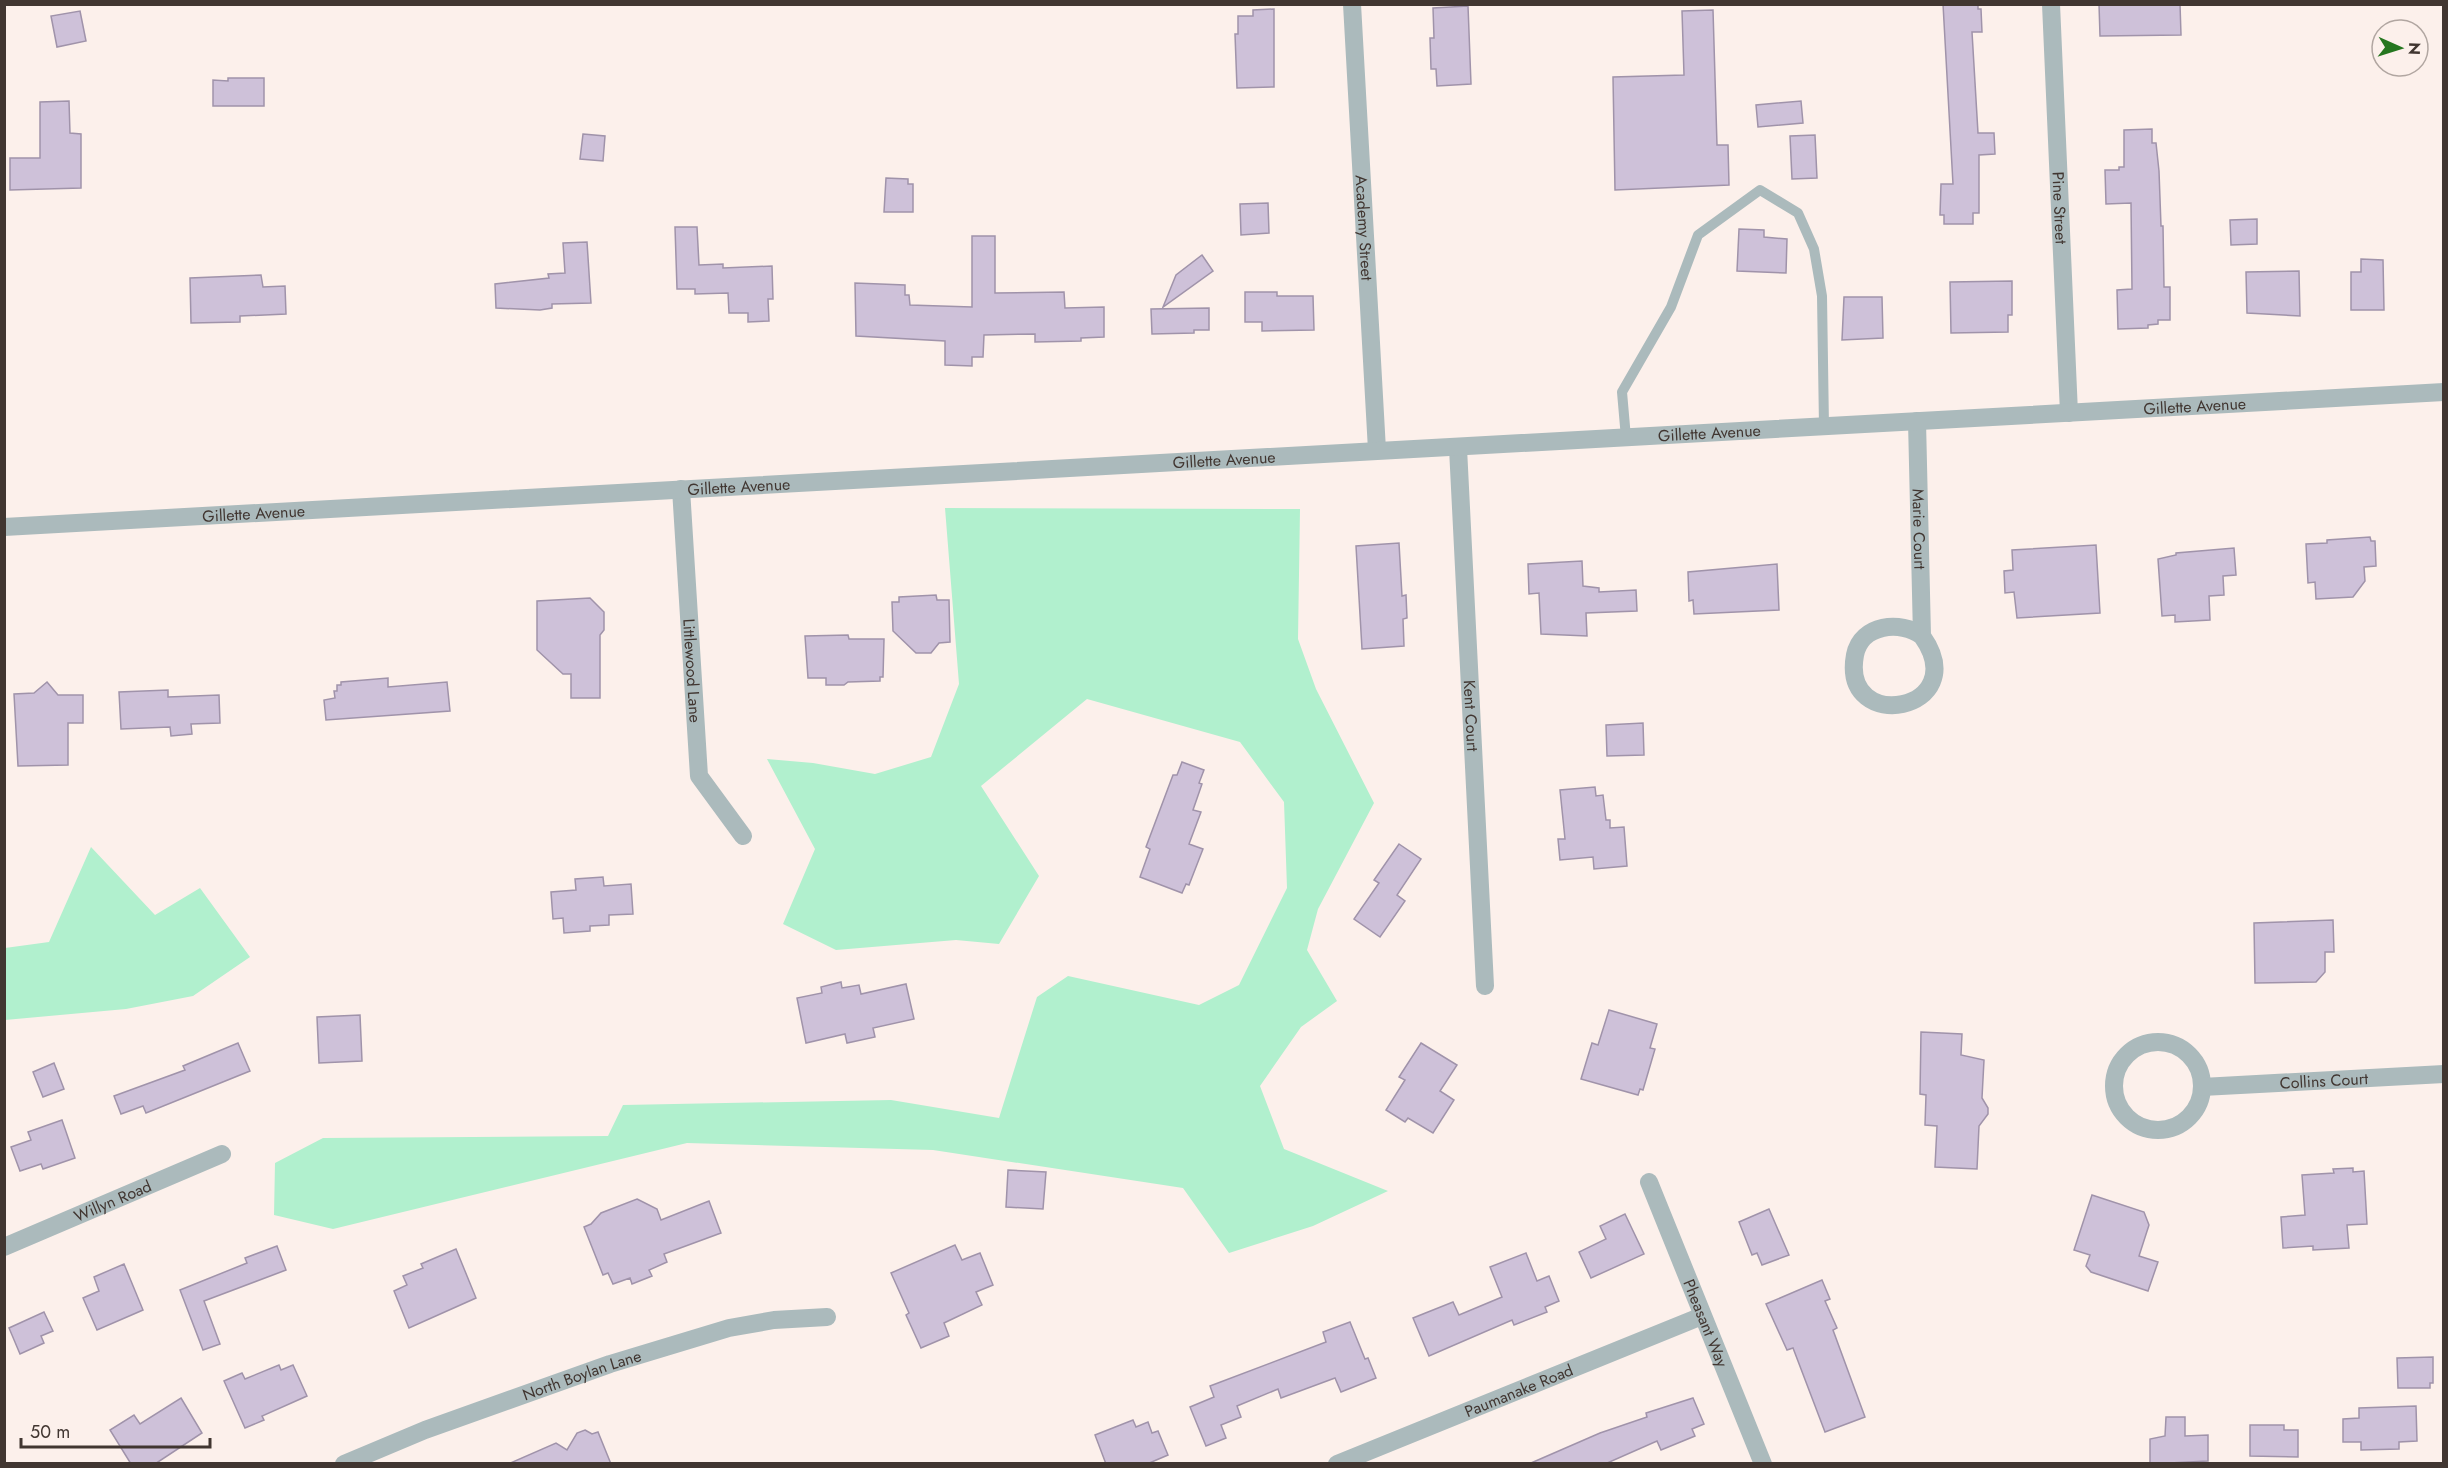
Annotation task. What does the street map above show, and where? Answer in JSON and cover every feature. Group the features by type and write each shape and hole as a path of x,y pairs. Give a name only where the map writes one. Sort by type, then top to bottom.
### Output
{"street":[{"name":"Academy Street","path":"1352,4 1377,450"},
{"name":"Pine Street","path":"2051,4 2068,412"},
{"name":"Gillette Avenue","path":"4,527 2444,392"},
{"name":"Marie Court","path":"1917,421 1922,636 1930,648 1935,664 1932,682 1924,693 1906,705 1893,707 1876,703 1865,695 1858,686 1854,670 1856,652 1865,637 1882,627 1902,626 1922,636"},
{"name":"Kent Court","path":"1458,448 1485,986"},
{"name":"Littlewood Lane","path":"681,489 699,776 742,836"},
{"path":"2153,1042 2168,1043 2182,1049 2193,1059 2200,1072 2202,1087 2199,1101 2192,1113 2169,1128 2155,1130 2141,1127 2121,1109 2114,1081 2118,1068 2132,1051 2153,1042"},
{"name":"Collins Court","path":"2202,1087 2444,1074"},
{"name":"Willyn Road","path":"4,1247 222,1154"},
{"name":"Pheasant Way","path":"1649,1182 1763,1464"},
{"name":"Paumanake Road","path":"1337,1464 1702,1316"},
{"name":"North Boylan Lane","path":"344,1464 469,1414 610,1364 729,1328 774,1320 827,1317"}],"lane":[{"path":"1626,438 1622,392 1671,308 1698,235 1760,190 1798,213 1815,249 1822,296 1824,427"}],"green space":[{"path":"945,508 1300,509 1298,639 1316,689 1374,803 1318,909 1307,950 1337,1001 1301,1027 1260,1086 1284,1149 1388,1191 1313,1226 1229,1253 1183,1188 933,1150 687,1143 333,1229 274,1215 275,1163 323,1138 608,1136 623,1105 891,1100 999,1118 1037,997 1068,976 1199,1005 1239,985 1287,888 1284,802 1240,742 1087,699 981,786 1039,876 999,944 956,940 836,950 783,924 815,849 767,759 813,763 875,774 931,757 959,684"},
{"path":"91,847 155,915 200,888 250,957 193,996 126,1009 5,1020 5,948 49,942"}],"building":[{"path":"1943,4 1978,4 1978,9 1981,9 1982,32 1972,32 1978,133 1994,133 1995,154 1979,155 1979,213 1973,213 1973,224 1944,224 1944,215 1940,215 1941,184 1953,184"},
{"path":"2099,4 2180,4 2181,35 2100,36"},
{"path":"1468,6 1471,84 1437,86 1436,69 1431,69 1430,38 1434,38 1433,8"},
{"path":"1274,9 1274,87 1237,88 1235,34 1238,34 1238,16 1253,16 1253,10"},
{"path":"1713,10 1717,145 1728,145 1729,185 1615,190 1613,77 1684,75 1682,11"},
{"path":"80,11 86,41 57,47 51,16"},
{"path":"228,78 264,78 264,106 213,106 213,80 228,81"},
{"path":"69,101 70,133 81,134 81,188 10,190 10,158 40,158 40,102"},
{"path":"1801,101 1803,123 1758,127 1756,105"},
{"path":"2152,129 2152,143 2156,143 2159,171 2164,287 2170,287 2170,320 2158,320 2158,324 2148,325 2148,328 2118,329 2117,290 2132,289 2131,203 2106,204 2105,170 2119,170 2119,167 2124,167 2124,130"},
{"path":"583,134 605,136 603,161 580,159"},
{"path":"1815,135 1817,178 1792,179 1790,136"},
{"path":"886,178 908,179 908,184 913,184 913,212 884,212"},
{"path":"1268,203 1269,233 1241,235 1240,204"},
{"path":"2257,219 2257,244 2231,245 2230,220"},
{"path":"675,227 697,227 699,265 723,264 723,268 772,266 773,299 768,299 769,321 748,322 748,313 729,313 728,293 695,294 695,289 677,289"},
{"path":"1739,229 1764,230 1764,237 1787,239 1786,273 1737,271"},
{"path":"972,236 995,236 995,293 1064,292 1065,308 1104,307 1104,337 1081,338 1081,341 1035,342 1035,334 984,335 983,357 972,357 972,366 945,365 945,341 856,336 855,283 905,285 905,295 909,295 910,305 972,307"},
{"path":"587,242 591,303 552,304 552,308 540,310 496,308 495,284 549,278 548,274 565,273 563,243"},
{"path":"1202,255 1213,271 1163,307 1176,275"},
{"path":"2361,259 2383,260 2384,310 2351,310 2351,272 2361,272"},
{"path":"2299,271 2300,316 2247,313 2246,272"},
{"path":"261,275 263,287 285,286 286,314 240,316 240,322 191,323 190,278"},
{"path":"2012,281 2012,315 2008,315 2008,332 1951,333 1950,282"},
{"path":"1245,292 1277,292 1277,296 1313,296 1314,330 1262,331 1262,322 1245,322"},
{"path":"1844,297 1882,297 1883,338 1842,340"},
{"path":"1209,308 1209,330 1194,330 1194,333 1152,334 1151,309"},
{"path":"2370,537 2371,541 2375,541 2376,566 2364,567 2365,581 2353,597 2316,599 2315,582 2308,583 2306,544"},
{"path":"1399,543 1402,596 1406,595 1407,618 1403,619 1404,646 1362,649 1356,546"},
{"path":"2096,545 2100,613 2017,618 2014,592 2005,593 2004,571 2013,570 2012,550"},
{"path":"2234,548 2236,575 2223,576 2224,595 2209,596 2210,620 2175,622 2175,615 2162,616 2158,559 2176,555 2176,553"},
{"path":"1582,561 1583,586 1599,588 1599,592 1636,590 1637,611 1586,613 1587,636 1541,634 1539,593 1529,594 1528,564"},
{"path":"1777,564 1779,610 1694,614 1693,600 1689,601 1688,572"},
{"path":"936,595 937,600 949,600 950,642 939,643 931,653 916,653 893,631 892,602 899,602 899,597"},
{"path":"590,598 604,612 604,630 600,635 600,698 571,698 571,674 563,674 537,650 537,601"},
{"path":"848,635 849,639 884,639 883,677 880,677 880,681 826,685 826,678 808,678 805,636"},
{"path":"388,678 388,687 447,682 450,711 326,720 324,700 335,698 334,691 337,691 337,685 341,685 341,682"},
{"path":"47,682 58,695 83,695 83,723 68,723 68,765 18,766 14,694 34,693"},
{"path":"168,690 168,697 219,695 220,723 191,724 192,734 171,736 170,727 121,729 119,692"},
{"path":"1643,723 1644,755 1607,756 1606,725"},
{"path":"1182,762 1204,770 1193,810 1201,812 1189,844 1203,849 1189,885 1186,884 1182,893 1140,877 1150,849 1146,847 1173,775 1177,775"},
{"path":"1595,787 1596,796 1603,795 1606,820 1610,820 1610,828 1624,827 1627,866 1594,869 1593,857 1560,860 1558,839 1565,839 1560,790"},
{"path":"1399,844 1421,859 1397,895 1405,901 1380,937 1354,919 1379,883 1374,880"},
{"path":"603,877 604,886 631,884 633,914 609,915 609,925 590,926 590,931 564,933 563,918 553,919 551,892 576,890 575,879"},
{"path":"2333,920 2334,952 2325,952 2325,972 2316,982 2255,983 2254,923"},
{"path":"841,982 842,988 859,985 861,994 906,984 914,1019 873,1028 875,1037 847,1043 845,1034 806,1043 797,998 822,993 821,987"},
{"path":"1609,1010 1657,1024 1650,1048 1655,1049 1643,1090 1640,1089 1638,1095 1581,1079 1592,1043 1598,1045"},
{"path":"360,1015 362,1061 319,1063 317,1017"},
{"path":"1921,1032 1962,1034 1961,1055 1984,1060 1982,1098 1988,1108 1988,1114 1979,1126 1977,1169 1935,1167 1937,1126 1925,1125 1926,1095 1920,1094"},
{"path":"238,1043 250,1071 146,1113 143,1106 121,1114 114,1096 185,1070 183,1066"},
{"path":"1421,1043 1457,1065 1440,1091 1454,1100 1433,1133 1408,1118 1405,1122 1386,1110 1405,1080 1399,1077"},
{"path":"54,1063 64,1089 43,1097 33,1072"},
{"path":"62,1120 75,1158 43,1169 41,1164 20,1171 11,1147 31,1140 28,1132"},
{"path":"2353,1168 2353,1172 2364,1171 2367,1224 2347,1225 2349,1248 2313,1250 2313,1246 2283,1248 2281,1217 2305,1215 2302,1175 2334,1173 2333,1169"},
{"path":"1008,1170 1046,1172 1043,1209 1006,1207"},
{"path":"2092,1195 2144,1212 2149,1225 2139,1256 2158,1262 2148,1291 2091,1272 2086,1266 2090,1255 2074,1250"},
{"path":"637,1199 657,1209 661,1220 709,1201 721,1233 664,1254 667,1262 649,1270 652,1276 632,1284 630,1278 613,1284 608,1273 603,1275 584,1227 591,1224 601,1213"},
{"path":"1769,1209 1789,1255 1762,1265 1757,1253 1752,1255 1739,1222"},
{"path":"1625,1214 1644,1254 1591,1278 1579,1252 1606,1239 1600,1226"},
{"path":"955,1245 962,1260 980,1253 993,1285 976,1292 982,1305 944,1323 949,1336 921,1348 906,1315 909,1313 891,1273"},
{"path":"277,1246 286,1270 204,1301 220,1344 203,1350 180,1290 247,1263 245,1258"},
{"path":"456,1249 476,1298 409,1328 394,1291 407,1285 403,1276 423,1268 421,1264"},
{"path":"1526,1253 1537,1281 1549,1276 1559,1301 1545,1307 1547,1312 1514,1325 1512,1320 1429,1356 1413,1318 1453,1302 1459,1315 1502,1297 1490,1267"},
{"path":"124,1264 143,1310 97,1330 83,1298 99,1291 94,1277"},
{"path":"1822,1280 1830,1299 1825,1301 1837,1328 1833,1330 1865,1417 1825,1432 1793,1348 1787,1350 1766,1304"},
{"path":"44,1312 53,1331 41,1336 44,1343 20,1354 9,1328"},
{"path":"1350,1322 1365,1359 1368,1358 1376,1378 1341,1392 1335,1378 1281,1398 1278,1389 1237,1406 1241,1417 1221,1425 1226,1438 1206,1446 1190,1407 1214,1397 1210,1386 1326,1342 1323,1332"},
{"path":"2433,1357 2433,1383 2430,1383 2430,1388 2398,1388 2397,1358"},
{"path":"279,1365 281,1370 293,1365 307,1396 262,1416 264,1420 245,1428 224,1381 242,1373 245,1379"},
{"path":"181,1398 202,1433 155,1464 131,1464 110,1430 134,1415 140,1424"},
{"path":"1693,1398 1704,1424 1692,1429 1695,1436 1661,1450 1657,1441 1605,1464 1531,1463 1600,1433 1647,1417 1646,1413"},
{"path":"2416,1406 2417,1441 2399,1442 2399,1449 2361,1450 2361,1442 2343,1442 2343,1419 2359,1418 2359,1408"},
{"path":"2166,1417 2185,1417 2185,1436 2208,1435 2208,1461 2150,1464 2150,1439 2165,1436"},
{"path":"1133,1420 1136,1427 1148,1422 1152,1433 1158,1431 1168,1455 1147,1464 1106,1464 1095,1435"},
{"path":"2250,1425 2284,1425 2284,1430 2298,1430 2298,1457 2250,1456"},
{"path":"585,1430 592,1434 598,1432 611,1464 508,1464 556,1443 567,1450 577,1433"}]}
